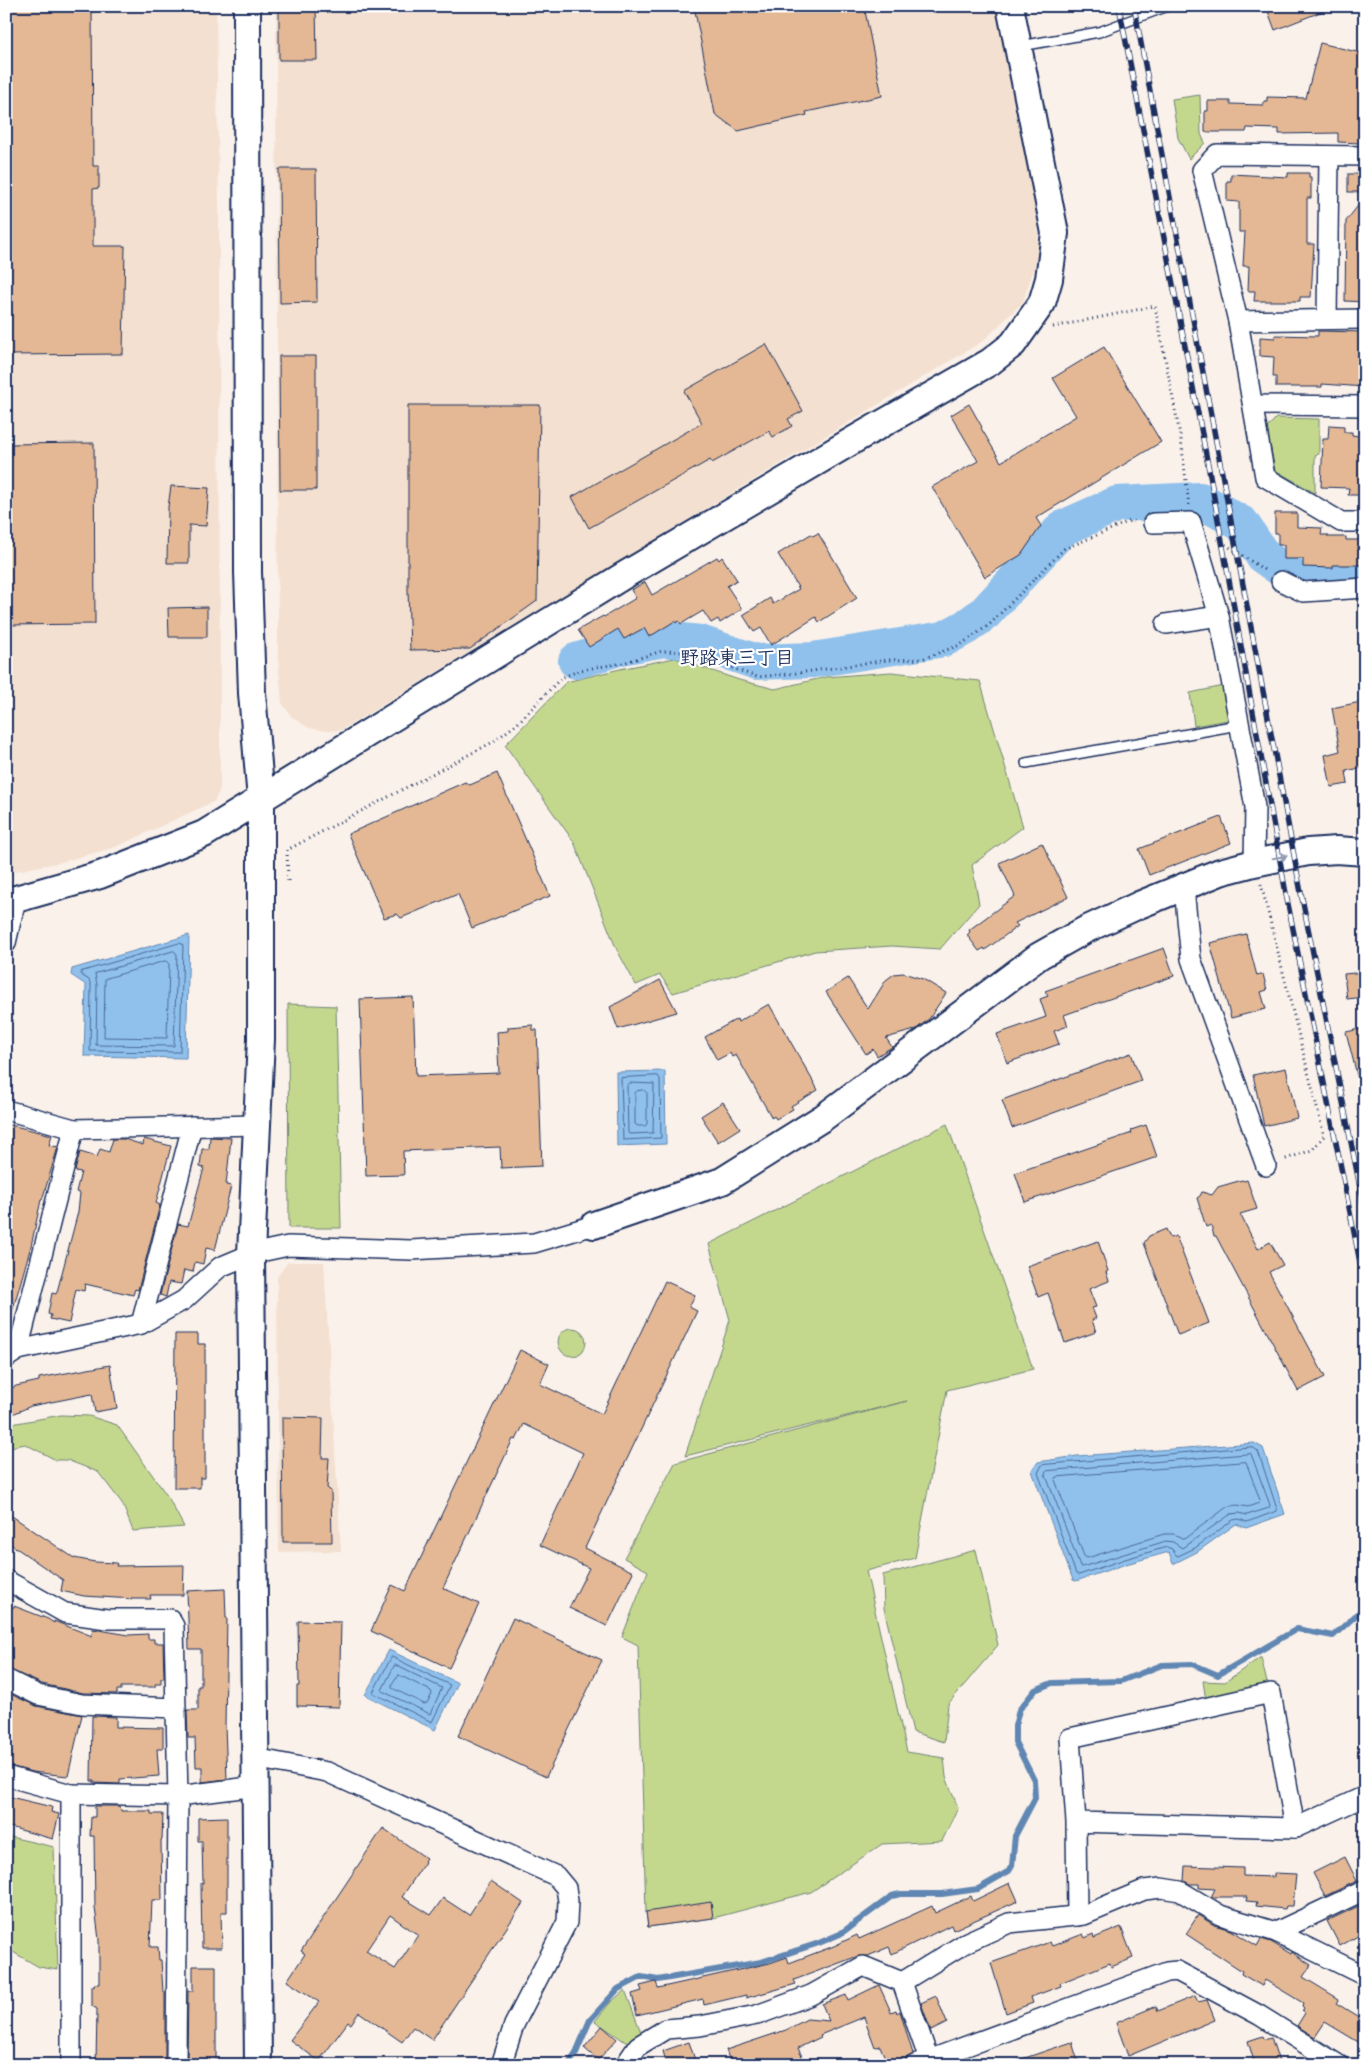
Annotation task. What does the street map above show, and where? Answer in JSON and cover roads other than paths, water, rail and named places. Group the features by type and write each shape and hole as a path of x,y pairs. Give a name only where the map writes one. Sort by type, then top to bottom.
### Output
{"street":[{"path":"248,6 248,572 252,693 261,800 261,1039 252,1254 258,2065"},
{"path":"6,943 11,899 100,875 204,834 623,576 836,450 990,362 1013,344 1042,303 1049,279 1056,233 1010,6"},
{"path":"1365,156 1217,154 1202,170 1238,321 1265,477 1340,522 1365,522"},
{"path":"1327,319 1329,156"},
{"path":"1238,321 1365,319"},
{"path":"1253,405 1365,406"},
{"path":"1153,523 1191,522 1219,616 1238,725 1255,807 1257,871"},
{"path":"1282,581 1303,592 1365,588"},
{"path":"1166,624 1219,616"},
{"path":"1257,871 1308,852 1337,850 1365,852"},
{"path":"74,1129 12,1354 141,1324 184,1300 220,1267 252,1254 288,1246 411,1250 534,1243 594,1225 722,1181 824,1117 1039,956 1085,930 1130,909 1220,872 1344,864 1365,865"},
{"path":"1184,888 1191,959 1266,1166"},
{"path":"6,1110 74,1129 258,1125"},
{"path":"141,1324 192,1126"},
{"path":"6,1580 65,1613 107,1619 170,1619 174,1626 178,1796 176,2065"},
{"path":"6,1679 38,1695 82,1704 175,1708"},
{"path":"1077,1916 1076,1822 1070,1738 1271,1693 1296,1828"},
{"path":"255,1758 327,1772 556,1876 566,1888 568,1901 566,1922 514,2025 501,2065"},
{"path":"6,1776 71,1794 178,1796 257,1786"},
{"path":"71,1794 71,2065"},
{"path":"1076,1822 1296,1828 1365,1796"},
{"path":"902,1982 967,1942 1009,1923 1084,1915 1144,1890 1162,1888 1180,1890 1220,1915 1276,1932 1322,1956 1363,1975 1365,1974"},
{"path":"1276,1932 1365,1890"},
{"path":"625,2065 638,2046 666,2029 700,2026 758,2015 811,1995 863,1966 902,1982"},
{"path":"902,1982 922,2062 1167,1972 1177,1971 1259,2016 1330,2063"}],"lane":[{"path":"1018,47 1099,32 1168,6"},
{"path":"1026,763 1238,725"}],"water":[{"path":"189,935 186,1058 84,1056 86,985 71,975 72,969"},
{"path":"665,1071 666,1144 617,1146 616,1072"},
{"path":"1254,1443 1263,1448 1285,1514 1246,1528 1236,1524 1197,1552 1173,1564 1169,1552 1076,1581 1073,1580 1033,1474 1032,1470 1038,1462 1077,1456"},
{"path":"389,1650 458,1683 435,1730 365,1695"}],"waterway":[{"path":"576,661 621,647 664,639 700,643 757,662 813,660 944,639 966,627 985,613 1063,528 1117,504 1200,500 1242,524 1263,556 1291,576 1311,584 1365,577"},
{"path":"568,2065 575,2055 590,2020 618,1989 641,1977 658,1980 761,1962 840,1934 892,1896 900,1894 942,1894 978,1889 1009,1871 1012,1866 1015,1836 1035,1798 1034,1780 1015,1742 1015,1726 1019,1710 1035,1690 1052,1683 1121,1681 1162,1665 1192,1664 1218,1675 1297,1629 1333,1636 1365,1607"}],"railway":[{"path":"1119,6 1209,470 1287,899 1365,1287"},
{"path":"1134,6 1302,898 1365,1212"}],"district":[{"name":"野路東三丁目","path":"737,657"}]}
